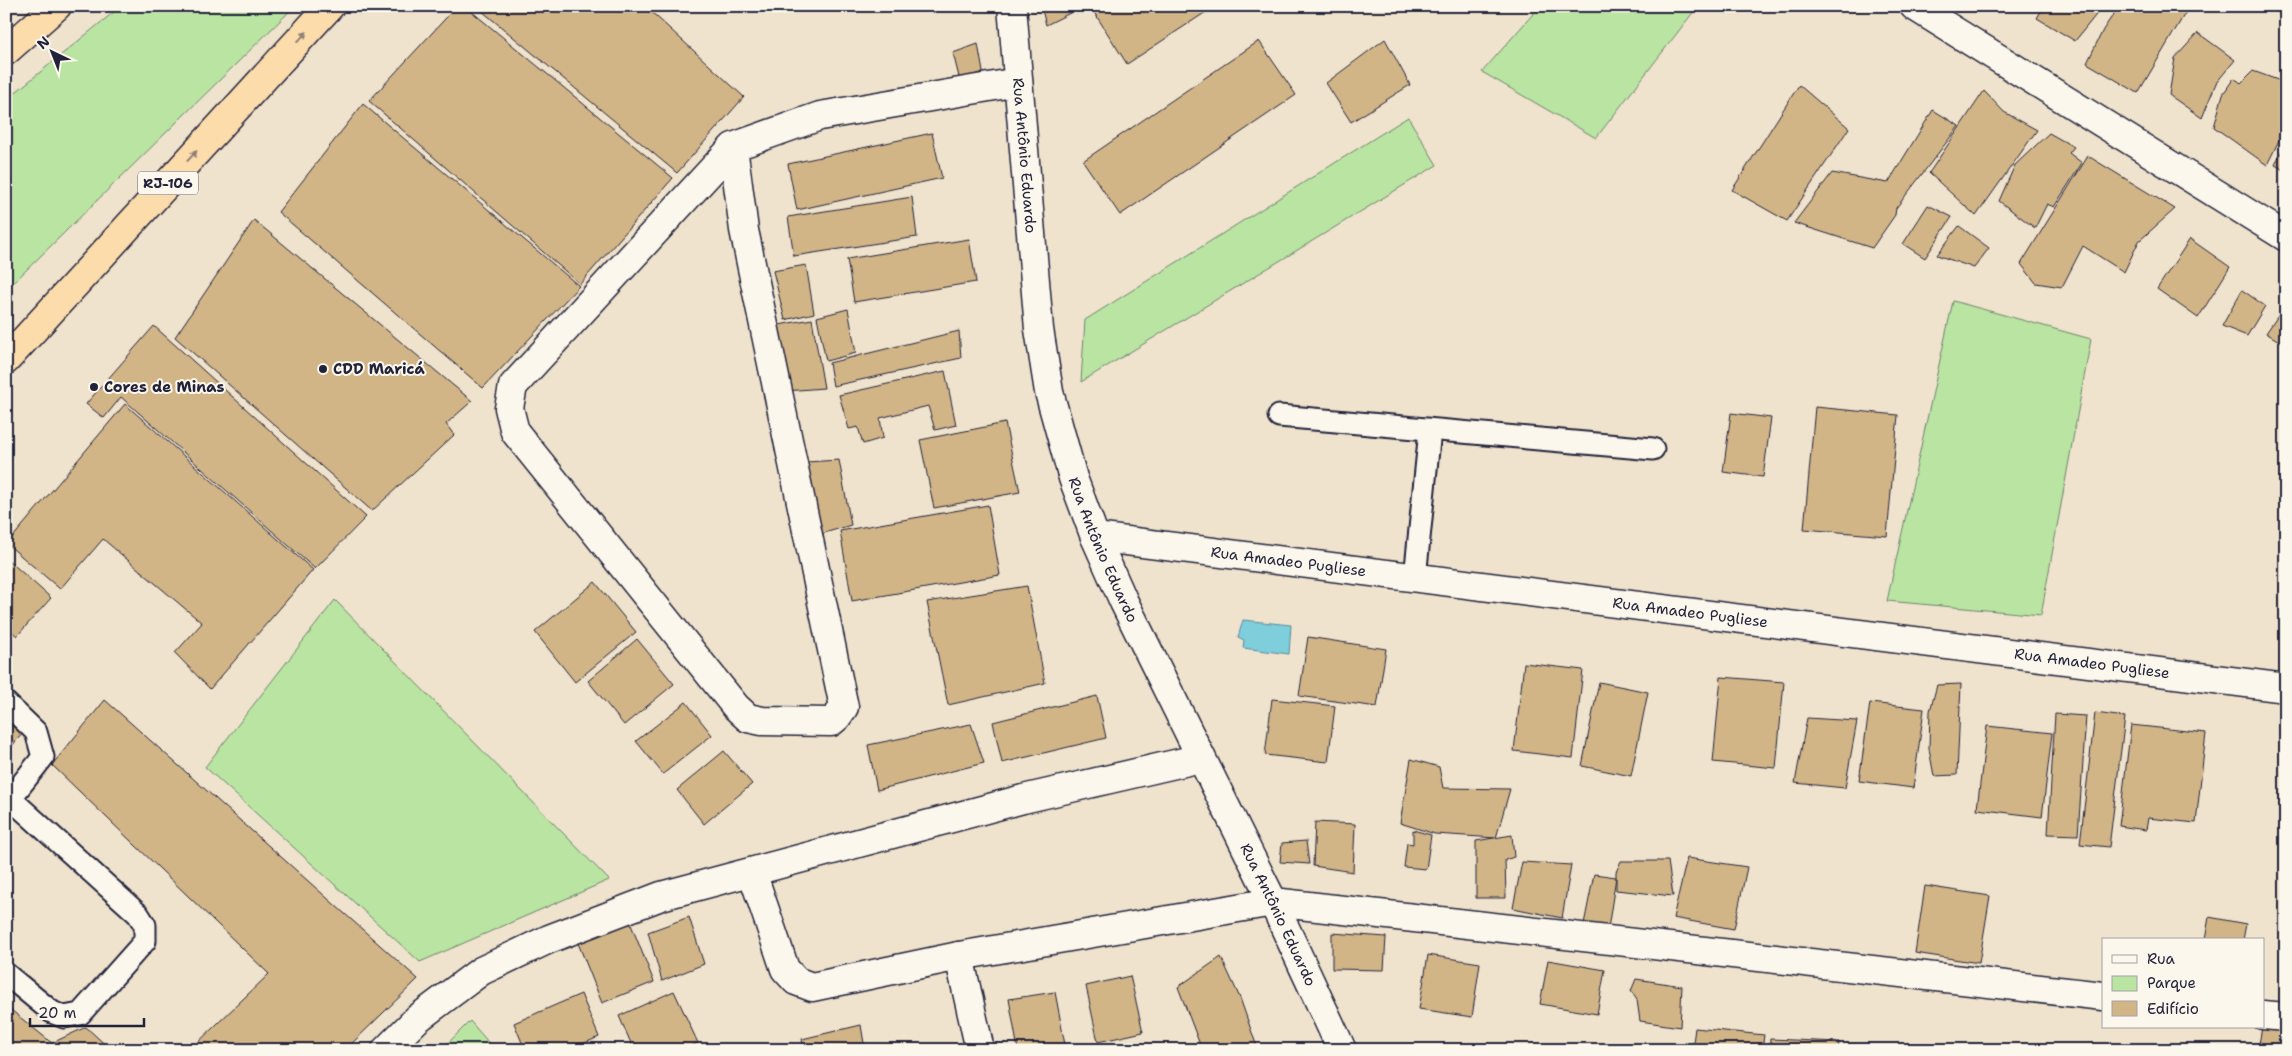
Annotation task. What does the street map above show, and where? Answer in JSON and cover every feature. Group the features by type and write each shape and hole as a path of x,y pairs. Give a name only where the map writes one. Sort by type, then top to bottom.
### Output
{"highway":[{"path":"6,51 57,6"},
{"name":"RJ-106","path":"6,360 330,6"},
{"path":"6,337 52,289 142,211"}],"street":[{"name":"Rua Antônio Eduardo","path":"1012,6 1039,329 1049,392 1073,478 1124,602 1273,902 1342,1050"},
{"path":"1914,6 2286,237"},
{"path":"733,147 744,230 844,707 837,718 831,722 748,718 736,707 515,432 510,408 513,386 733,147 820,116 1018,82"},
{"name":"Rua Amadeo Pugliese","path":"1096,537 2286,688"},
{"path":"386,1050 417,1019 481,971 549,939 661,896 1023,799 1201,758"},
{"path":"752,872 785,969 796,981 812,987 958,956 1273,902 2102,996"},
{"path":"958,956 980,1050"},
{"path":"2264,1015 2286,1017"}],"lane":[{"path":"1279,416 1653,449"},
{"path":"1415,578 1430,430"},
{"path":"6,703 36,732 43,757 8,801 138,914 144,925 146,941 80,1014 64,1017 52,1012 6,974"}],"green space":[{"path":"121,6 295,6 6,290 6,100"},
{"path":"1540,6 1698,6 1596,138 1482,72"},
{"path":"1408,117 1437,165 1081,382 1085,320"},
{"path":"1953,301 2091,339 2041,615 1887,601"},
{"path":"335,600 609,880 420,962 205,767"},
{"path":"470,1021 495,1050 441,1050"}],"water":[{"path":"1243,620 1291,625 1289,654 1243,648 1244,640 1238,637"}],"building":[{"path":"457,6 465,6 673,178 580,284 369,101"},
{"path":"476,6 645,6 744,97 677,173"},
{"path":"1041,6 1084,6 1046,25"},
{"path":"1096,6 1206,6 1209,10 1127,64 1092,9"},
{"path":"2044,6 2103,6 2075,41 2037,18"},
{"path":"2119,6 2122,6 2123,10 2125,6 2179,6 2187,10 2138,93 2087,63 2103,30"},
{"path":"2267,6 2286,6 2286,18"},
{"path":"2198,33 2235,60 2216,83 2202,118 2169,95 2175,58"},
{"path":"1385,39 1410,85 1351,122 1326,83"},
{"path":"1259,41 1296,95 1120,215 1083,161"},
{"path":"978,44 983,72 960,81 953,53"},
{"path":"2253,71 2286,83 2286,126 2267,165 2214,127 2223,94 2234,78 2241,83"},
{"path":"1799,85 1849,128 1787,221 1732,190"},
{"path":"1984,91 2004,112 2037,130 1976,216 1929,173"},
{"path":"363,104 579,286 483,388 278,212"},
{"path":"1933,110 1959,126 1896,208 1895,215 1872,248 1794,223 1832,173 1888,183"},
{"path":"932,133 942,178 797,210 788,164"},
{"path":"2049,133 2074,147 2069,153 2082,163 2054,207 2047,204 2035,228 1999,201 2015,165"},
{"path":"2283,148 2286,149 2286,171 2275,165"},
{"path":"2088,156 2175,209 2139,241 2124,272 2083,246 2062,287 2036,283 2021,264"},
{"path":"912,197 917,237 794,256 788,217"},
{"path":"1928,205 1952,217 1925,258 1903,244"},
{"name":"CDD Maricá","path":"254,220 472,401 446,424 454,435 372,511 175,337"},
{"path":"1959,226 1989,248 1974,268 1937,255"},
{"path":"969,239 976,282 854,302 847,259"},
{"path":"2190,239 2230,267 2198,318 2157,289"},
{"path":"806,265 814,313 785,320 773,271"},
{"path":"2242,290 2265,306 2247,336 2222,326"},
{"path":"848,309 856,353 826,361 817,317"},
{"path":"2280,313 2286,317 2286,345 2266,333"},
{"path":"812,319 824,388 785,391 773,326"},
{"path":"154,326 366,517 315,569 121,397 104,418 86,404"},
{"path":"959,331 961,358 833,386 829,363"},
{"path":"945,371 956,425 935,430 928,406 880,418 883,438 863,444 858,427 849,429 839,395"},
{"path":"125,404 313,570 210,689 175,653 202,623 103,539 60,589 7,544"},
{"path":"1815,407 1898,415 1887,536 1804,529"},
{"path":"1731,413 1771,418 1763,477 1723,472"},
{"path":"1005,423 1020,492 934,508 920,440"},
{"path":"839,460 851,525 821,534 806,462"},
{"path":"988,505 1000,575 852,601 840,531"},
{"path":"6,558 51,598 17,636 6,626"},
{"path":"595,582 636,632 575,682 535,632"},
{"path":"1027,586 1045,683 948,705 927,602"},
{"path":"1308,637 1386,649 1377,707 1299,696"},
{"path":"637,639 674,684 624,725 588,681"},
{"path":"1524,663 1583,670 1573,758 1514,751"},
{"path":"1721,677 1784,682 1776,768 1713,762"},
{"path":"1599,682 1648,692 1631,776 1582,766"},
{"path":"1961,684 1957,775 1934,776 1929,749 1930,711 1937,685"},
{"path":"1097,696 1106,738 1002,763 993,722"},
{"path":"1272,699 1335,706 1328,762 1265,755"},
{"path":"105,700 418,979 345,1050 190,1050 269,974 52,765"},
{"path":"686,702 712,735 663,774 636,741"},
{"path":"1870,703 1924,709 1913,788 1859,781"},
{"path":"2095,713 2125,717 2109,847 2080,844"},
{"path":"2055,714 2086,716 2078,835 2048,834"},
{"path":"1807,718 1857,721 1845,788 1795,783"},
{"path":"6,721 22,734 6,753"},
{"path":"971,724 984,763 877,790 868,745"},
{"path":"2131,725 2206,733 2196,823 2148,818 2146,830 2119,826"},
{"path":"1987,726 2052,733 2042,817 1977,809"},
{"path":"724,751 752,784 704,824 677,790"},
{"path":"1411,759 1439,767 1443,788 1510,789 1496,838 1435,834 1400,823"},
{"path":"1315,822 1355,824 1353,872 1313,866"},
{"path":"1413,830 1431,835 1426,869 1404,867 1407,843 1413,844"},
{"path":"1512,835 1514,857 1505,860 1506,898 1476,898 1476,841"},
{"path":"1306,841 1309,864 1280,862 1282,843"},
{"path":"1687,858 1747,867 1734,929 1673,918"},
{"path":"1621,861 1668,861 1673,896 1616,890 1616,872"},
{"path":"1522,862 1571,865 1562,918 1513,908"},
{"path":"1594,874 1616,877 1607,935 1583,929"},
{"path":"1925,886 1990,896 1979,963 1915,953"},
{"path":"689,917 704,964 662,981 648,932"},
{"path":"2209,917 2246,924 2243,938 2205,938"},
{"path":"630,922 654,982 602,1003 578,943"},
{"path":"1332,933 1386,937 1384,970 1332,969"},
{"path":"1428,955 1480,963 1472,1017 1419,1009"},
{"path":"1221,957 1240,998 1258,1050 1202,1050 1178,987"},
{"path":"1548,960 1605,970 1597,1014 1540,1004"},
{"path":"1130,976 1143,1032 1098,1042 1086,986"},
{"path":"1636,979 1682,986 1680,1027 1640,1021 1637,1000 1631,991"},
{"path":"674,991 698,1043 682,1050 634,1050 619,1016"},
{"path":"1055,992 1066,1050 1018,1050 1009,999"},
{"path":"581,994 599,1037 568,1050 525,1050 514,1023"},
{"path":"6,1006 52,1043 86,1027 111,1050 13,1050 6,1043"},
{"path":"861,1025 865,1050 804,1050 802,1039"},
{"path":"1695,1028 1764,1035 1762,1050 1692,1050"},
{"path":"2262,1028 2286,1029 2286,1050 2258,1050"},
{"path":"1770,1039 1839,1042 1838,1050 1769,1050"}],"place":[{"name":"CDD Maricá","path":"323,369"},
{"name":"Cores de Minas","path":"94,387"}]}
